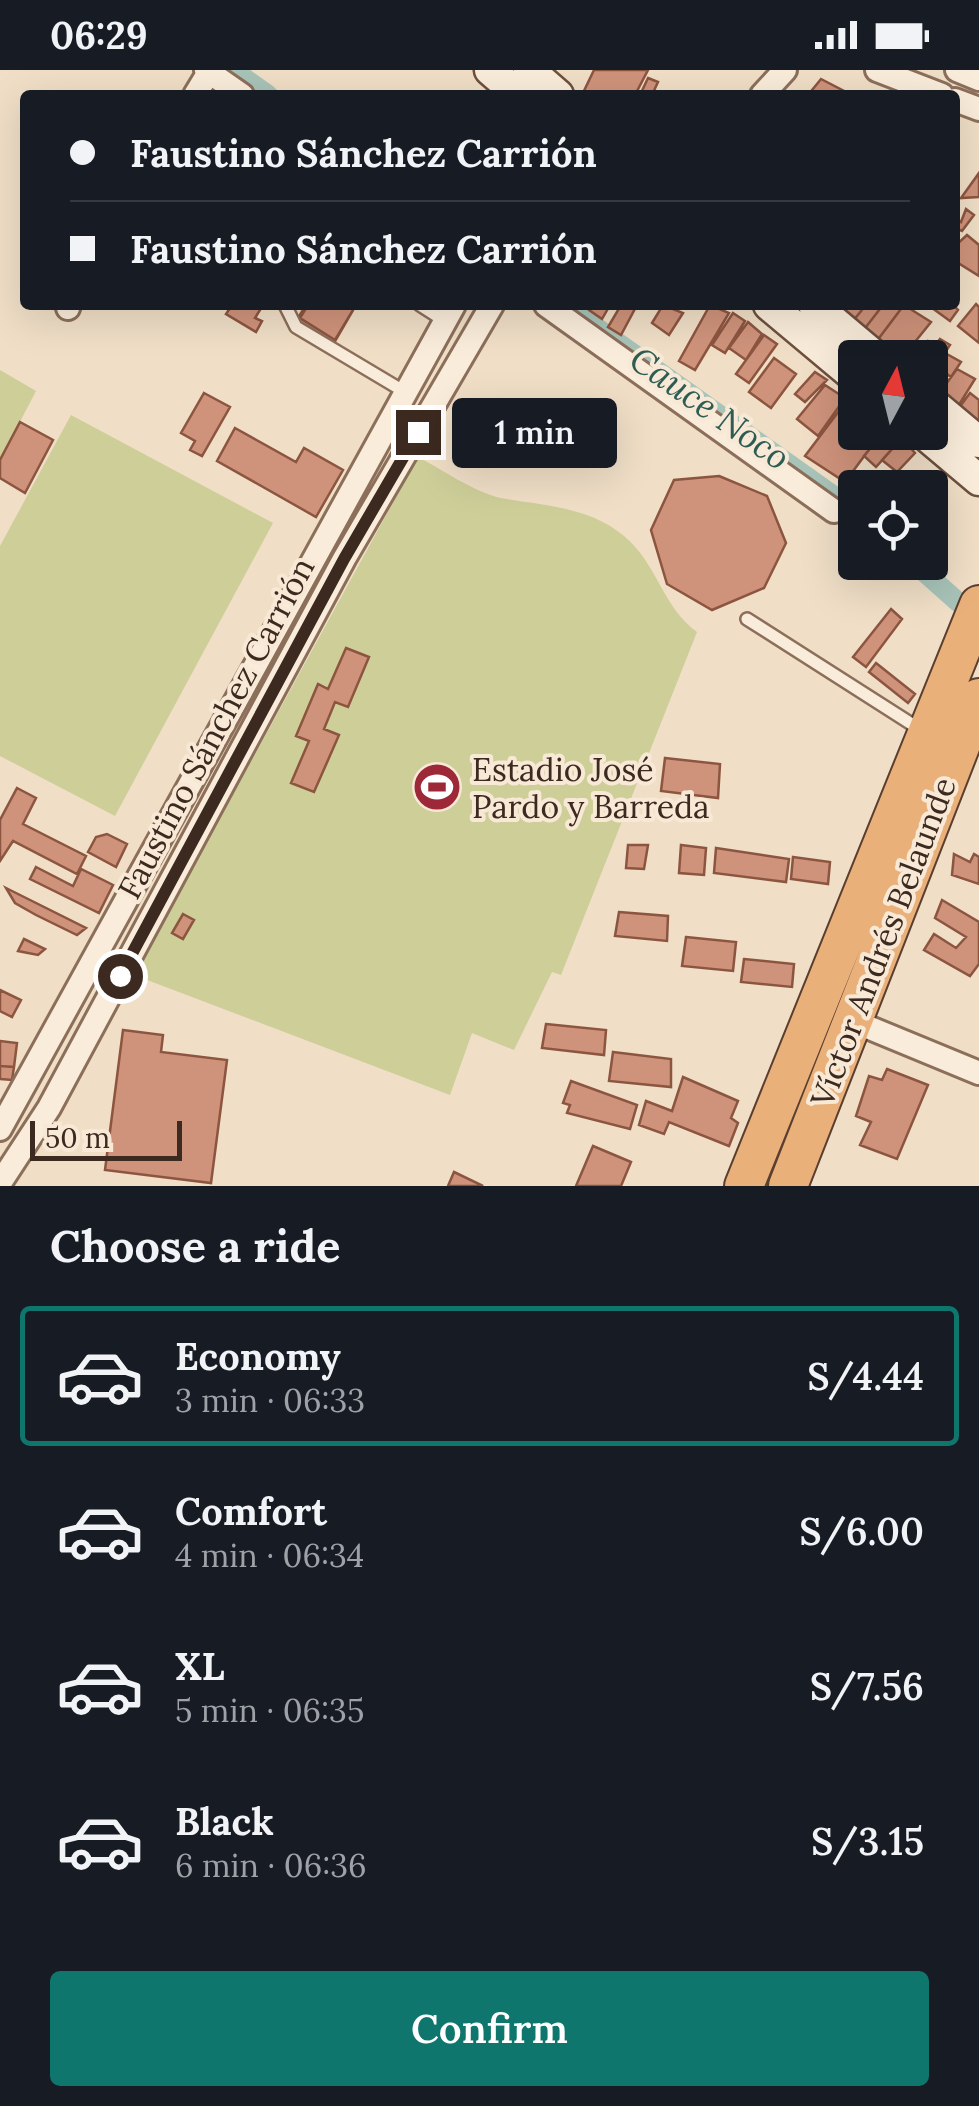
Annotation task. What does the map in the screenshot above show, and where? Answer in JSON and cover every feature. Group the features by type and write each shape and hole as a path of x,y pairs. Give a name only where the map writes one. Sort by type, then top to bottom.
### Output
{"highway":[{"path":"744,1186 925,732 971,650 979,605"},
{"name":"Víctor Andrés Belaunde","path":"788,1186 979,698"}],"main road":[{"path":"490,70 514,90"},
{"path":"529,70 552,90"},
{"path":"775,310 838,363"},
{"path":"820,310 856,340"},
{"path":"948,416 979,442"},
{"path":"943,450 979,480"}],"street":[{"path":"877,70 929,90"},
{"path":"957,70 979,79"},
{"path":"208,71 235,90"},
{"name":"Faustino Sánchez Carrión","path":"0,1183 49,1108 344,559 489,310"},
{"path":"553,310 834,511"},
{"name":"Faustino Sánchez Carrión","path":"0,1128 449,313"},
{"path":"319,544 344,559"},
{"path":"166,828 192,842"},
{"path":"853,1021 979,1073"}],"lane":[{"path":"288,310 296,326 404,392"},
{"path":"747,619 925,732"}],"green space":[{"path":"0,370 36,391 0,460"},
{"path":"71,415 273,523 115,816 0,756 0,546"},
{"name":"Estadio José Pardo y Barreda","path":"418,457 491,495 581,513 610,526 645,559 676,611 697,632 561,975 552,972 514,1050 472,1033 450,1095 134,975"}],"building":[{"path":"594,70 648,70 638,90 584,90"},
{"path":"648,78 658,82 654,90 642,90"},
{"path":"821,79 842,90 812,90"},
{"path":"979,173 979,197 961,198"},
{"path":"966,209 974,215 962,231"},
{"path":"967,235 979,245 979,276 960,264 960,241"},
{"path":"976,304 979,307 979,343 958,326"},
{"path":"229,310 260,310 255,318 262,321 256,332 226,314"},
{"path":"303,310 353,310 334,343 296,321"},
{"path":"305,310 353,310 335,340 300,318"},
{"path":"589,310 607,310 602,319"},
{"path":"618,310 634,310 621,335 608,327"},
{"path":"660,310 683,313 669,335 652,323"},
{"path":"707,310 729,313 695,370 679,361"},
{"path":"838,310 862,310 848,327 833,315"},
{"path":"862,310 879,310 859,336 848,327"},
{"path":"879,310 900,310 878,340 862,340 859,336"},
{"path":"900,310 912,310 931,322 916,340 878,340"},
{"path":"935,310 958,310 950,321"},
{"path":"733,313 745,321 725,353 712,345"},
{"path":"748,322 762,334 746,360 729,348"},
{"path":"764,335 777,344 749,383 736,374"},
{"path":"948,355 961,362 951,377 948,375"},
{"path":"774,358 796,374 771,408 749,392"},
{"path":"957,369 975,379 957,408 948,402 948,381"},
{"path":"815,372 827,380 805,402 795,394"},
{"path":"825,385 838,393 838,408 818,436 797,419"},
{"path":"204,393 230,407 202,456 190,450 195,441 181,433"},
{"path":"970,393 979,400 979,440 952,417"},
{"path":"838,412 838,450 869,450 854,470 838,470 838,477 805,456"},
{"path":"20,422 53,440 25,493 0,478 0,460"},
{"path":"235,428 296,462 304,448 343,470 316,517 217,461"},
{"path":"869,450 891,450 876,467 864,456"},
{"path":"891,450 915,453 899,470 882,460"},
{"path":"719,476 767,496 786,543 764,588 712,610 667,584 651,530 674,480"},
{"path":"891,609 902,619 866,667 853,657"},
{"path":"346,648 369,657 348,707 335,702 324,729 339,735 314,792 291,783 309,741 296,736 318,684 328,689"},
{"path":"876,663 915,694 908,703 869,672"},
{"path":"665,758 720,764 718,798 661,791"},
{"path":"17,788 36,798 23,824 86,856 77,874 13,841 0,861 0,820"},
{"path":"107,834 127,844 116,867 88,852 96,837"},
{"path":"628,845 648,845 644,869 626,868"},
{"path":"681,845 706,848 704,875 679,873"},
{"path":"716,848 789,859 786,882 714,873"},
{"path":"954,854 970,862 974,854 979,857 979,884 952,875"},
{"path":"793,857 830,862 828,884 791,879"},
{"path":"36,867 73,886 81,869 113,885 99,913 30,879"},
{"path":"6,888 86,928 77,935 36,915 15,903"},
{"path":"942,900 979,922 979,964 970,976 924,950 934,934 956,948 966,937 935,918"},
{"path":"619,912 668,916 667,941 615,936"},
{"path":"183,914 194,920 183,939 172,933"},
{"path":"686,937 736,942 733,971 682,966"},
{"path":"24,939 45,949 38,955 18,951"},
{"path":"744,959 794,964 792,987 741,982"},
{"path":"0,990 21,1000 12,1017 0,1011"},
{"path":"546,1024 606,1030 604,1055 542,1048"},
{"path":"123,1030 163,1035 161,1052 227,1060 211,1183 105,1170"},
{"path":"0,1041 17,1043 14,1067 0,1066"},
{"path":"613,1052 671,1059 671,1087 609,1081"},
{"path":"0,1066 14,1067 12,1080 0,1079"},
{"path":"887,1069 928,1085 897,1159 860,1145 871,1122 856,1116 869,1076 882,1080"},
{"path":"683,1077 738,1101 731,1118 738,1123 729,1146 669,1122 664,1134 639,1125 646,1101 672,1111"},
{"path":"571,1081 637,1105 630,1129 567,1113 570,1105 563,1103"},
{"path":"593,1146 631,1162 621,1186 576,1186"},
{"path":"454,1172 483,1186 448,1186"}],"waterway":[{"name":"Cauce Noco","path":"233,70 261,90"},
{"name":"Cauce Noco","path":"580,316 838,499"},
{"name":"Cauce Noco","path":"933,580 958,602"}],"place":[{"name":"Estadio José Pardo y Barreda","path":"437,787"}],"route":[{"path":"120,976 344,559 418,432"}]}
